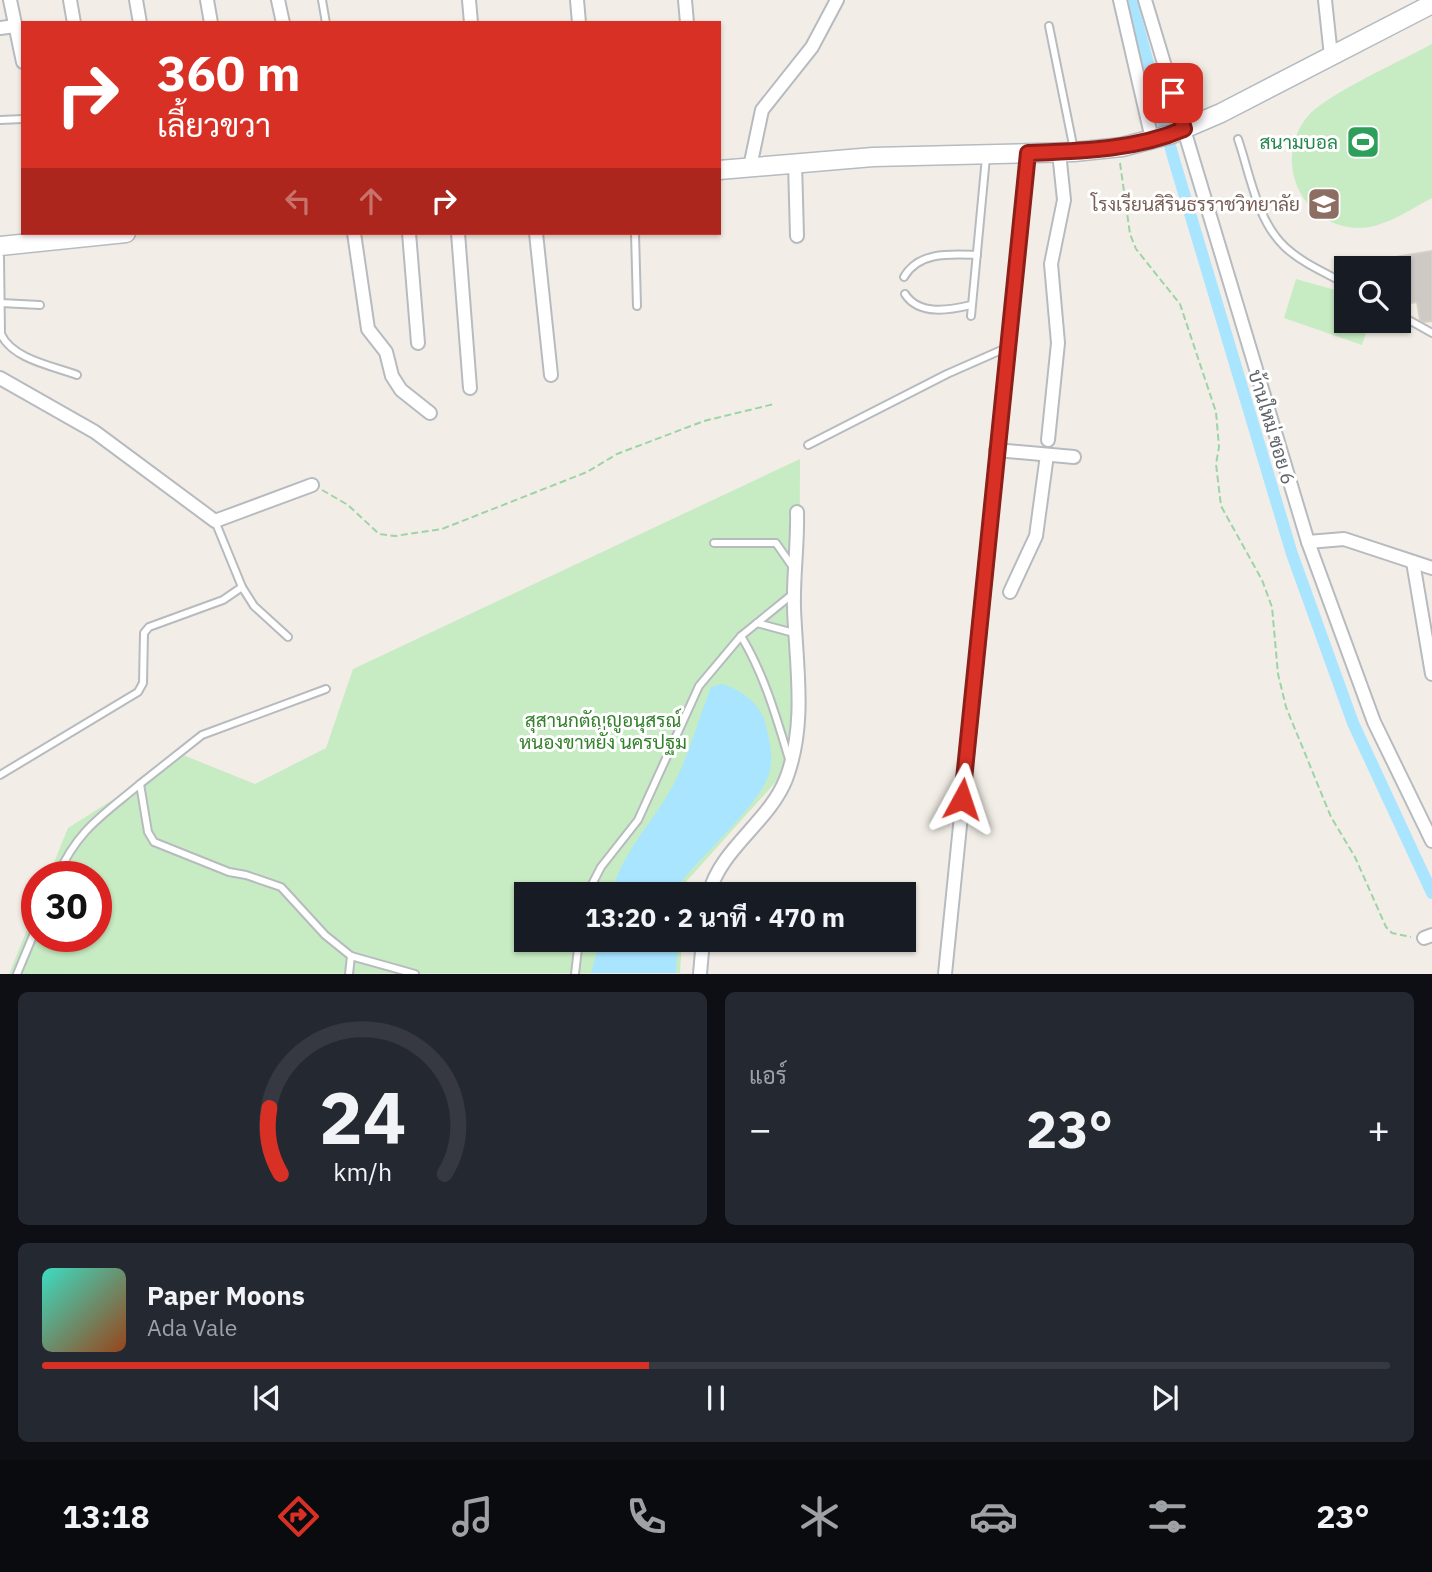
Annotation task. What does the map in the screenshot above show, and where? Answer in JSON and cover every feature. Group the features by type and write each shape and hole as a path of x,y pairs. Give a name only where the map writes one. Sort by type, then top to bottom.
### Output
{"main road":[{"path":"721,170 873,157 1067,152 1117,147 1167,135 1432,4"},
{"path":"0,246 86,235"}],"street":[{"path":"10,0 21,53"},
{"path":"69,0 74,21"},
{"path":"136,0 140,21"},
{"path":"206,0 211,21"},
{"path":"278,0 283,21"},
{"path":"469,0 471,21"},
{"path":"577,0 579,21"},
{"path":"685,0 687,21"},
{"path":"750,167 762,110 812,47 837,0"},
{"path":"1120,0 1167,135"},
{"name":"บ้านใหม่ ซอย 6","path":"1145,0 1167,135 1308,542 1374,722 1432,841"},
{"path":"1325,0 1331,56"},
{"path":"0,29 15,26"},
{"path":"1048,440 1058,343 1051,264 1064,200 1067,152"},
{"path":"945,974 1006,348 1028,153"},
{"path":"795,163 797,236"},
{"path":"354,235 368,329 386,352 392,376 401,390 430,413"},
{"path":"409,235 418,343"},
{"path":"458,235 470,388"},
{"path":"536,235 551,375"},
{"path":"0,378 95,432 215,521 312,485"},
{"path":"996,450 1074,457"},
{"path":"1010,593 1036,536 1047,455"},
{"path":"714,882 721,866 784,782 797,736 797,512"},
{"path":"1308,542 1344,539 1432,568"},
{"path":"1413,562 1432,674"},
{"path":"700,974 702,952"}],"lane":[{"path":"322,0 326,21"},
{"path":"1049,26 1067,152"},
{"path":"0,120 21,119"},
{"path":"1238,139 1267,224 1278,239 1303,260 1334,277"},
{"path":"971,316 986,155"},
{"path":"635,235 637,306"},
{"path":"904,277 921,260 951,254 977,255"},
{"path":"0,257 1,334 9,346 20,354 76,375"},
{"path":"905,293 918,305 950,310 971,305"},
{"path":"1,303 40,305"},
{"path":"1411,321 1432,333"},
{"path":"808,445 947,374 1006,348"},
{"path":"215,521 254,606 288,637"},
{"path":"714,543 776,543 787,556 796,577"},
{"path":"0,775 138,692 143,683 144,633 149,627 223,600 243,587"},
{"path":"593,882 601,866 638,820 699,686 741,636 795,592"},
{"path":"757,623 796,634"},
{"path":"741,636 756,661 773,705 790,764"},
{"path":"64,861 69,849 83,833 202,735 326,689"},
{"path":"140,785 148,832 154,842 229,872 281,887 325,935 351,956 415,974"},
{"path":"17,974 26,952"},
{"path":"575,974 578,952"},
{"path":"349,974 351,956"}],"path":[{"path":"1117,147 1130,234 1136,248 1181,304 1216,412 1221,506 1258,571 1272,607 1278,674 1286,707 1331,817 1355,857 1386,927 1400,936 1428,937"},
{"path":"312,485 348,505 379,534 396,536 442,529 587,472 629,449 704,421 774,404"}],"green space":[{"name":"สนามบอล","path":"1432,44 1432,198 1392,220 1370,227 1348,227 1330,221 1315,211 1296,183 1292,166 1298,132 1308,116 1331,98"},
{"path":"1296,279 1334,290 1334,333 1366,333 1362,345 1284,318"},
{"name":"สุสานกตัญญูอนุสรณ์ หนองขาหยั่ง นครปฐม","path":"800,459 799,682 794,738 781,776 686,882 514,882 514,952 681,952 680,973 9,974 21,944 21,952 112,952 112,861 55,861 68,828 183,755 255,784 326,748 353,669"}],"water":[{"path":"722,684 737,690 750,699 760,711 769,738 769,774 743,814 681,882 615,882 630,851 678,775 711,687"},
{"path":"597,952 677,952 676,973 591,973"}],"building":[{"path":"1432,251 1432,321 1420,320 1417,302 1411,303 1411,256 1402,256"}],"waterway":[{"path":"1131,0 1174,160 1292,554 1353,723 1432,893"}],"place":[{"name":"สนามบอล","path":"1363,142"},
{"name":"โรงเรียนสิรินธรราชวิทยาลัย","path":"1324,204"}],"route":[{"path":"962,799 1028,153 1122,147 1172,134 1184,129 1173,93"}]}
